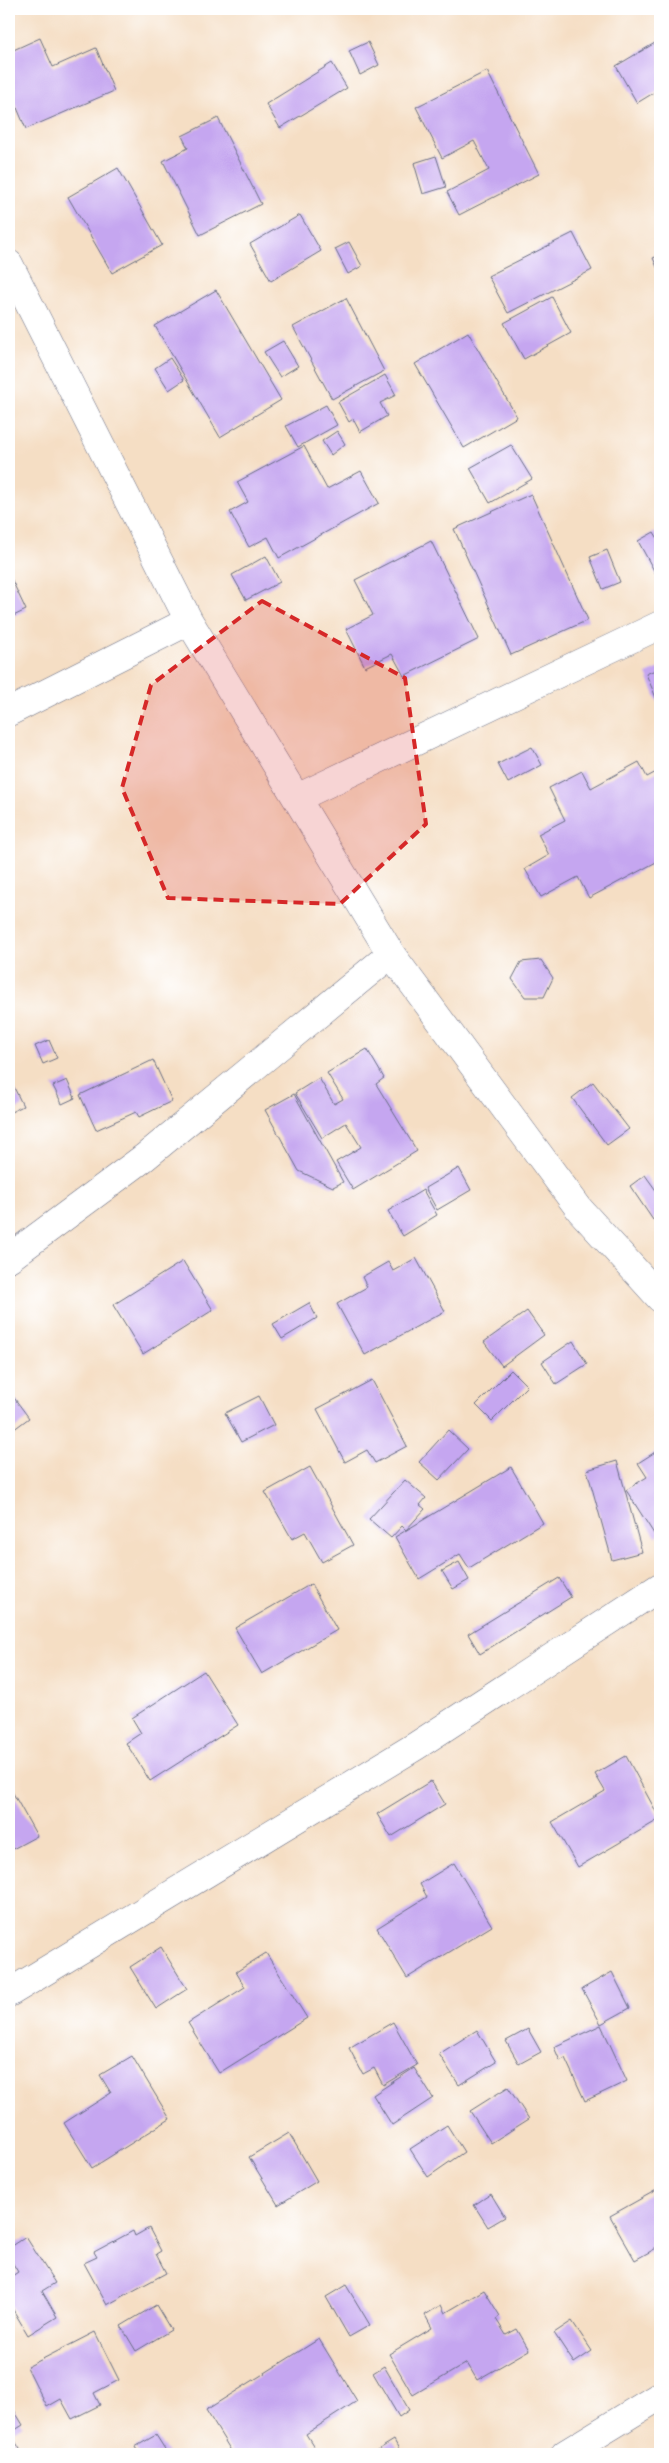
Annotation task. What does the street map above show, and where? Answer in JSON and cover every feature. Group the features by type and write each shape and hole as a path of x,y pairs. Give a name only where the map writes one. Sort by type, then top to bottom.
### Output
{"street":[{"path":"9,264 189,621 391,954 580,1210 660,1298"},
{"path":"9,712 189,621"},
{"path":"297,798 660,625"},
{"path":"9,1258 145,1157 391,954"},
{"path":"9,1993 416,1746 660,1587"},
{"path":"565,2454 660,2396"}],"highlighted area":[{"path":"262,601 405,678 426,824 340,904 168,898 122,788 151,685"}],"building":[{"path":"40,38 53,67 96,48 114,91 26,129 9,89 9,52"},
{"path":"660,40 660,89 637,103 616,66"},
{"path":"368,42 379,65 360,75 349,51"},
{"path":"332,63 347,88 280,128 266,104"},
{"path":"487,71 539,174 459,215 447,192 489,170 474,141 442,158 416,107"},
{"path":"218,118 261,204 200,235 163,161 188,148 182,136"},
{"path":"436,156 446,187 423,194 414,163"},
{"path":"118,168 162,245 112,273 68,197"},
{"path":"300,215 321,251 271,281 250,244"},
{"path":"573,233 592,270 508,313 488,276"},
{"path":"349,242 362,266 348,274 335,249"},
{"path":"660,255 660,274 653,258"},
{"path":"216,290 281,400 220,437 155,326"},
{"path":"552,297 571,333 524,359 504,323"},
{"path":"346,298 384,371 332,399 293,327"},
{"path":"468,332 517,417 464,448 415,364"},
{"path":"283,341 298,366 280,377 264,352"},
{"path":"170,358 184,380 169,390 155,368"},
{"path":"385,375 396,395 380,403 387,416 360,432 353,419 349,422 338,402"},
{"path":"326,405 337,425 298,447 286,426"},
{"path":"337,431 345,444 331,455 322,441"},
{"path":"511,445 532,479 490,503 470,468"},
{"path":"304,446 327,489 361,471 379,503 279,558 268,537 249,547 230,512 248,502 237,482"},
{"path":"531,494 588,620 511,655 454,529"},
{"path":"654,532 660,542 660,577 658,578 638,541"},
{"path":"431,541 479,639 404,676 392,654 365,667 346,629 373,615 355,580"},
{"path":"607,550 620,582 603,589 590,557"},
{"path":"266,556 280,582 246,600 232,575"},
{"path":"9,574 26,610 9,618"},
{"path":"660,668 660,707 646,674"},
{"path":"532,747 542,765 508,783 498,764"},
{"path":"639,762 647,777 660,770 660,860 589,898 578,877 541,897 525,869 549,855 538,834 565,820 549,788 582,771 591,788"},
{"path":"541,960 553,978 544,997 525,997 512,979 521,962"},
{"path":"49,1040 57,1058 43,1064 35,1046"},
{"path":"367,1049 384,1078 376,1084 417,1151 353,1190 336,1162 361,1147 346,1123 322,1138 295,1093 319,1078 334,1104 343,1099 327,1073"},
{"path":"153,1060 172,1101 139,1117 136,1112 96,1130 80,1095"},
{"path":"9,1077 23,1106 9,1113"},
{"path":"67,1080 75,1098 62,1104 53,1086"},
{"path":"593,1082 629,1129 607,1145 572,1098"},
{"path":"294,1094 343,1182 333,1187 299,1171 265,1110"},
{"path":"459,1168 471,1190 437,1210 425,1188"},
{"path":"645,1175 660,1196 660,1214 653,1220 630,1186"},
{"path":"423,1190 437,1215 403,1236 388,1211"},
{"path":"416,1258 445,1311 365,1355 337,1304 367,1287 362,1277 388,1262 393,1271"},
{"path":"183,1261 213,1310 143,1354 113,1305"},
{"path":"309,1303 317,1318 282,1339 273,1324"},
{"path":"527,1311 544,1335 502,1366 484,1342"},
{"path":"573,1341 587,1364 556,1384 542,1362"},
{"path":"511,1370 527,1386 492,1421 476,1405"},
{"path":"372,1380 407,1446 375,1463 367,1450 345,1462 317,1409"},
{"path":"9,1391 29,1418 9,1433"},
{"path":"259,1396 274,1425 241,1442 225,1413"},
{"path":"448,1430 468,1449 439,1480 419,1462"},
{"path":"660,1449 660,1534 656,1537 626,1490 647,1477 638,1463"},
{"path":"617,1461 642,1552 612,1560 587,1470"},
{"path":"310,1467 353,1545 322,1562 305,1532 292,1539 265,1492"},
{"path":"511,1467 543,1523 469,1568 460,1554 419,1579 395,1537"},
{"path":"405,1480 426,1498 420,1505 425,1509 406,1530 402,1526 391,1538 369,1519"},
{"path":"459,1562 469,1580 453,1589 442,1571"},
{"path":"559,1578 571,1597 480,1654 468,1634"},
{"path":"311,1584 337,1630 262,1674 235,1628"},
{"path":"204,1671 238,1725 150,1781 126,1743 141,1733 132,1718"},
{"path":"626,1756 660,1819 578,1867 552,1822 605,1791 595,1774"},
{"path":"431,1781 445,1804 391,1837 377,1814"},
{"path":"9,1786 37,1836 9,1851"},
{"path":"454,1863 492,1926 407,1978 377,1928 427,1897 420,1884"},
{"path":"161,1947 187,1989 156,2009 130,1967"},
{"path":"266,1953 307,2018 219,2073 188,2023 245,1987 236,1972"},
{"path":"612,1972 630,2008 601,2024 582,1989"},
{"path":"393,2022 417,2065 383,2085 374,2068 363,2074 349,2048"},
{"path":"601,2025 627,2081 585,2101 565,2058 560,2061 554,2047"},
{"path":"528,2029 541,2052 519,2064 506,2041"},
{"path":"477,2030 496,2062 459,2085 439,2054"},
{"path":"132,2056 170,2119 92,2168 64,2123 111,2093 100,2075"},
{"path":"414,2068 433,2098 392,2125 373,2095"},
{"path":"508,2087 529,2119 491,2143 470,2111"},
{"path":"447,2125 464,2152 428,2177 410,2149"},
{"path":"289,2133 317,2181 278,2205 249,2157"},
{"path":"660,2188 660,2246 635,2260 610,2216"},
{"path":"491,2194 505,2217 488,2227 474,2205"},
{"path":"149,2228 161,2251 156,2254 166,2273 107,2305 84,2263 97,2257 94,2252 133,2231 135,2236"},
{"path":"26,2237 55,2283 42,2291 57,2317 28,2335 9,2303 9,2278 18,2272 9,2257 9,2248"},
{"path":"346,2285 370,2325 349,2337 326,2297"},
{"path":"484,2290 500,2316 496,2319 506,2335 517,2329 529,2350 477,2380 467,2363 413,2395 389,2354 432,2328 425,2315 441,2305 445,2313"},
{"path":"156,2305 171,2330 136,2351 121,2326"},
{"path":"572,2321 592,2351 574,2363 554,2333"},
{"path":"95,2332 119,2380 94,2393 100,2405 72,2419 61,2399 47,2407 27,2367"},
{"path":"319,2339 357,2401 306,2434 316,2450 310,2454 233,2454 206,2410"},
{"path":"384,2366 409,2410 399,2417 373,2373"},
{"path":"9,2402 23,2425 10,2433 23,2454 9,2454"},
{"path":"156,2435 168,2454 139,2454 135,2447"},
{"path":"394,2440 401,2453 378,2454 376,2451"}]}
